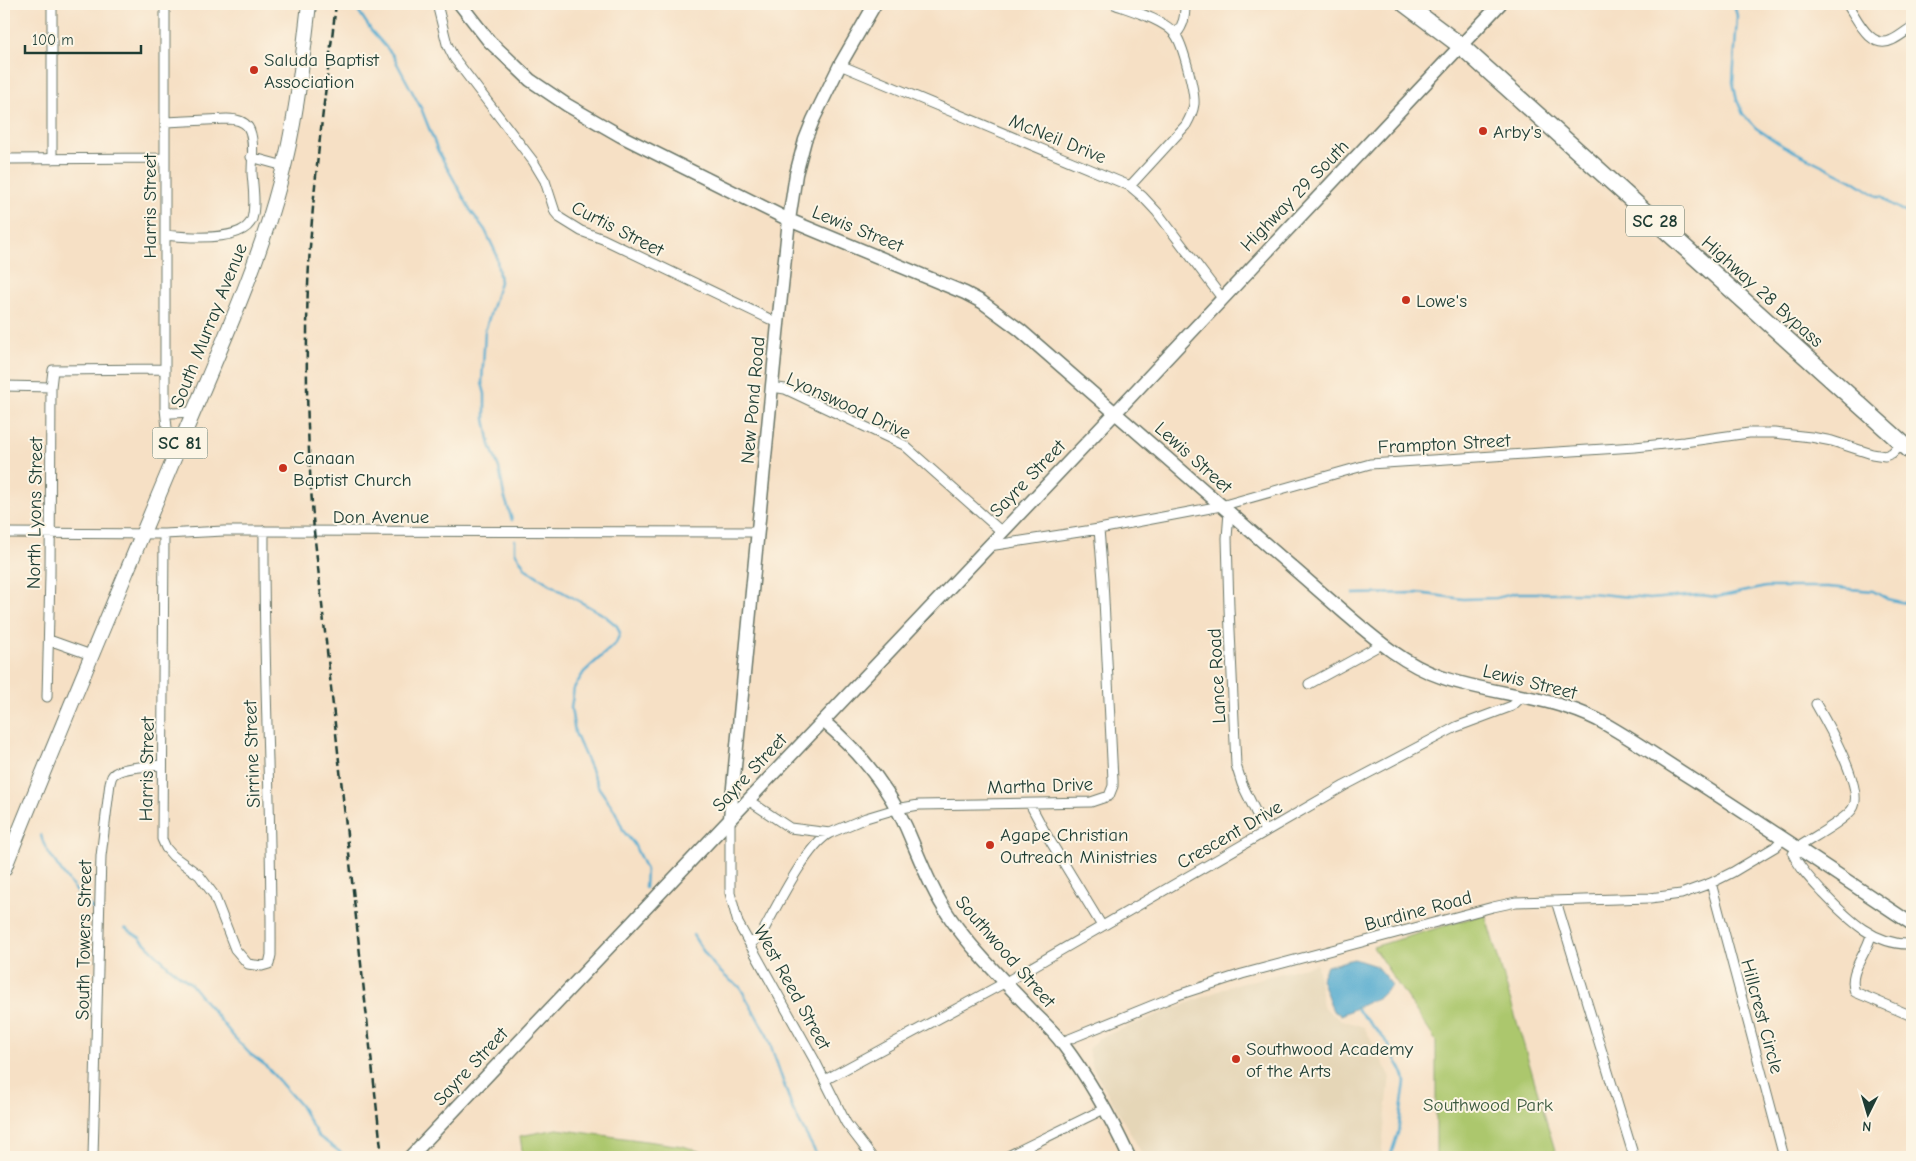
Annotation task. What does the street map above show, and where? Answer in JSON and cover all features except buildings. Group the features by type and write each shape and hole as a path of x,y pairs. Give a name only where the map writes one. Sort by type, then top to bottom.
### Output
{"highway":[{"name":"Highway 28 Bypass","path":"1405,4 1461,46 1907,447"}],"main road":[{"name":"South Murray Avenue","path":"4,869 250,276 284,166 296,106 309,4"}],"street":[{"path":"52,4 52,159"},
{"name":"Harris Street","path":"165,4 165,409 168,437 175,456"},
{"name":"Curtis Street","path":"437,4 447,44 454,58 533,162 545,181 551,204 560,218 582,231 778,323"},
{"name":"Lewis Street","path":"460,4 489,41 530,80 567,105 620,136 789,220 945,283 982,302 1020,330 1116,412 1346,615 1408,662 1440,677 1560,705 1598,721 1645,748 1912,924"},
{"name":"New Pond Road","path":"730,818 778,323 796,174 805,140 840,65 876,4"},
{"path":"1114,4 1155,21 1176,34 1193,90 1194,103 1192,115 1186,125 1130,186"},
{"path":"1176,34 1184,20 1185,4"},
{"name":"Highway 29 South","path":"1116,412 1500,4"},
{"path":"1847,4 1869,37 1878,42 1891,41 1912,27"},
{"name":"McNeil Drive","path":"840,65 1130,186 1157,212 1222,298"},
{"path":"165,234 211,237 226,235 246,228 252,220 253,206 251,138 248,127 235,119 166,122"},
{"path":"252,157 284,166"},
{"path":"4,159 165,158"},
{"path":"4,386 51,387 52,370 165,369"},
{"name":"North Lyons Street","path":"46,697 49,640 51,387"},
{"name":"Lyonswood Drive","path":"772,388 785,389 904,445 1002,532"},
{"path":"165,409 172,413 193,412"},
{"name":"Sayre Street","path":"410,1157 1116,412"},
{"name":"Frampton Street","path":"989,546 1225,509 1357,466 1388,462 1635,447 1749,433 1811,437 1885,456 1907,447"},
{"name":"Lance Road","path":"1225,509 1236,765 1242,784 1265,831"},
{"name":"Martha Drive","path":"830,833 896,808 932,804 1092,802 1108,796 1113,786 1099,529"},
{"name":"Don Avenue","path":"4,533 164,534 224,531 758,532"},
{"name":"Sirrine Street","path":"258,965 269,964 271,946 269,784 265,690 264,532"},
{"name":"Harris Street","path":"164,534 162,839 166,848 173,856 199,875 214,895 235,949 248,964 258,965"},
{"path":"49,640 92,655"},
{"path":"1309,684 1382,644"},
{"name":"Crescent Drive","path":"824,1080 1006,982 1265,831 1428,741 1456,727 1506,708 1522,697"},
{"path":"1816,704 1834,736 1855,784 1856,803 1847,816 1797,848 1793,854 1816,886 1854,924 1871,935 1890,942 1912,944"},
{"name":"Southwood Street","path":"823,721 843,737 880,781 896,808 939,902 954,924 1062,1042 1104,1110 1129,1157"},
{"name":"South Towers Street","path":"93,1157 101,856 110,783 113,775 118,771 161,766"},
{"path":"748,800 790,828 830,833"},
{"path":"1030,804 1102,926"},
{"name":"West Reed Street","path":"730,818 730,893 738,923 846,1123 872,1157"},
{"path":"751,944 760,937 805,860 823,836 830,833"},
{"name":"Burdine Road","path":"1062,1042 1178,996 1242,974 1493,906 1516,902 1662,898 1682,894 1711,883 1776,847 1783,839"},
{"name":"Hillcrest Circle","path":"1711,883 1784,1157"},
{"path":"1556,901 1634,1157"},
{"path":"1871,935 1864,955 1855,970 1853,987 1855,992 1912,1016"},
{"path":"1006,1157 1104,1110"}],"shaded area":[{"name":"Southwood Academy of the Arts","path":"1317,964 1323,1007 1339,1019 1364,1027 1390,1076 1381,1157 1144,1157 1093,1068 1088,1049 1099,1038 1231,986"}],"green space":[{"name":"Southwood Park","path":"1485,914 1557,1157 1436,1157 1436,1041 1373,947"},
{"path":"557,1129 683,1146 717,1157 523,1157 520,1136"}],"water":[{"path":"1354,959 1376,966 1392,985 1381,996 1341,1015 1333,1011 1321,979 1327,966"}],"waterway":[{"path":"354,4 371,30 392,54 421,108 438,151 471,211 485,230 496,253 500,282 485,331 482,383 485,394 485,419 490,445 499,468 504,495 512,520"},
{"path":"1734,4 1737,16 1733,82 1737,100 1743,114 1756,128 1783,146 1852,180 1877,196 1882,196 1889,203 1912,216"},
{"path":"515,540 515,552 526,569 604,615 617,626 620,633 616,643 584,672 574,688 571,708 575,733 599,788 615,811 624,832 634,844 646,870 645,888"},
{"path":"1353,594 1418,593 1463,599 1496,598 1516,593 1590,593 1649,599 1700,595 1717,597 1766,587 1828,587 1873,591 1887,599 1912,603"},
{"path":"41,835 46,848 63,873 77,892 95,911"},
{"path":"125,928 139,937 169,967 190,983 234,1037 250,1054 265,1065 300,1105 318,1136 347,1157"},
{"path":"693,935 713,964 725,977 740,987 767,1035 793,1110 818,1157"},
{"path":"1357,1009 1389,1044 1404,1077 1405,1082 1398,1133 1390,1157"}],"railway":[{"path":"336,4 317,169 310,252 307,335 308,433 314,531 382,1157"}],"place":[{"name":"Saluda Baptist Association","path":"254,70"},
{"name":"Arby's","path":"1483,131"},
{"name":"Lowe's","path":"1406,300"},
{"name":"Canaan Baptist Church","path":"283,468"},
{"name":"Agape Christian Outreach Ministries","path":"990,845"},
{"name":"Southwood Academy of the Arts","path":"1236,1059"}]}
